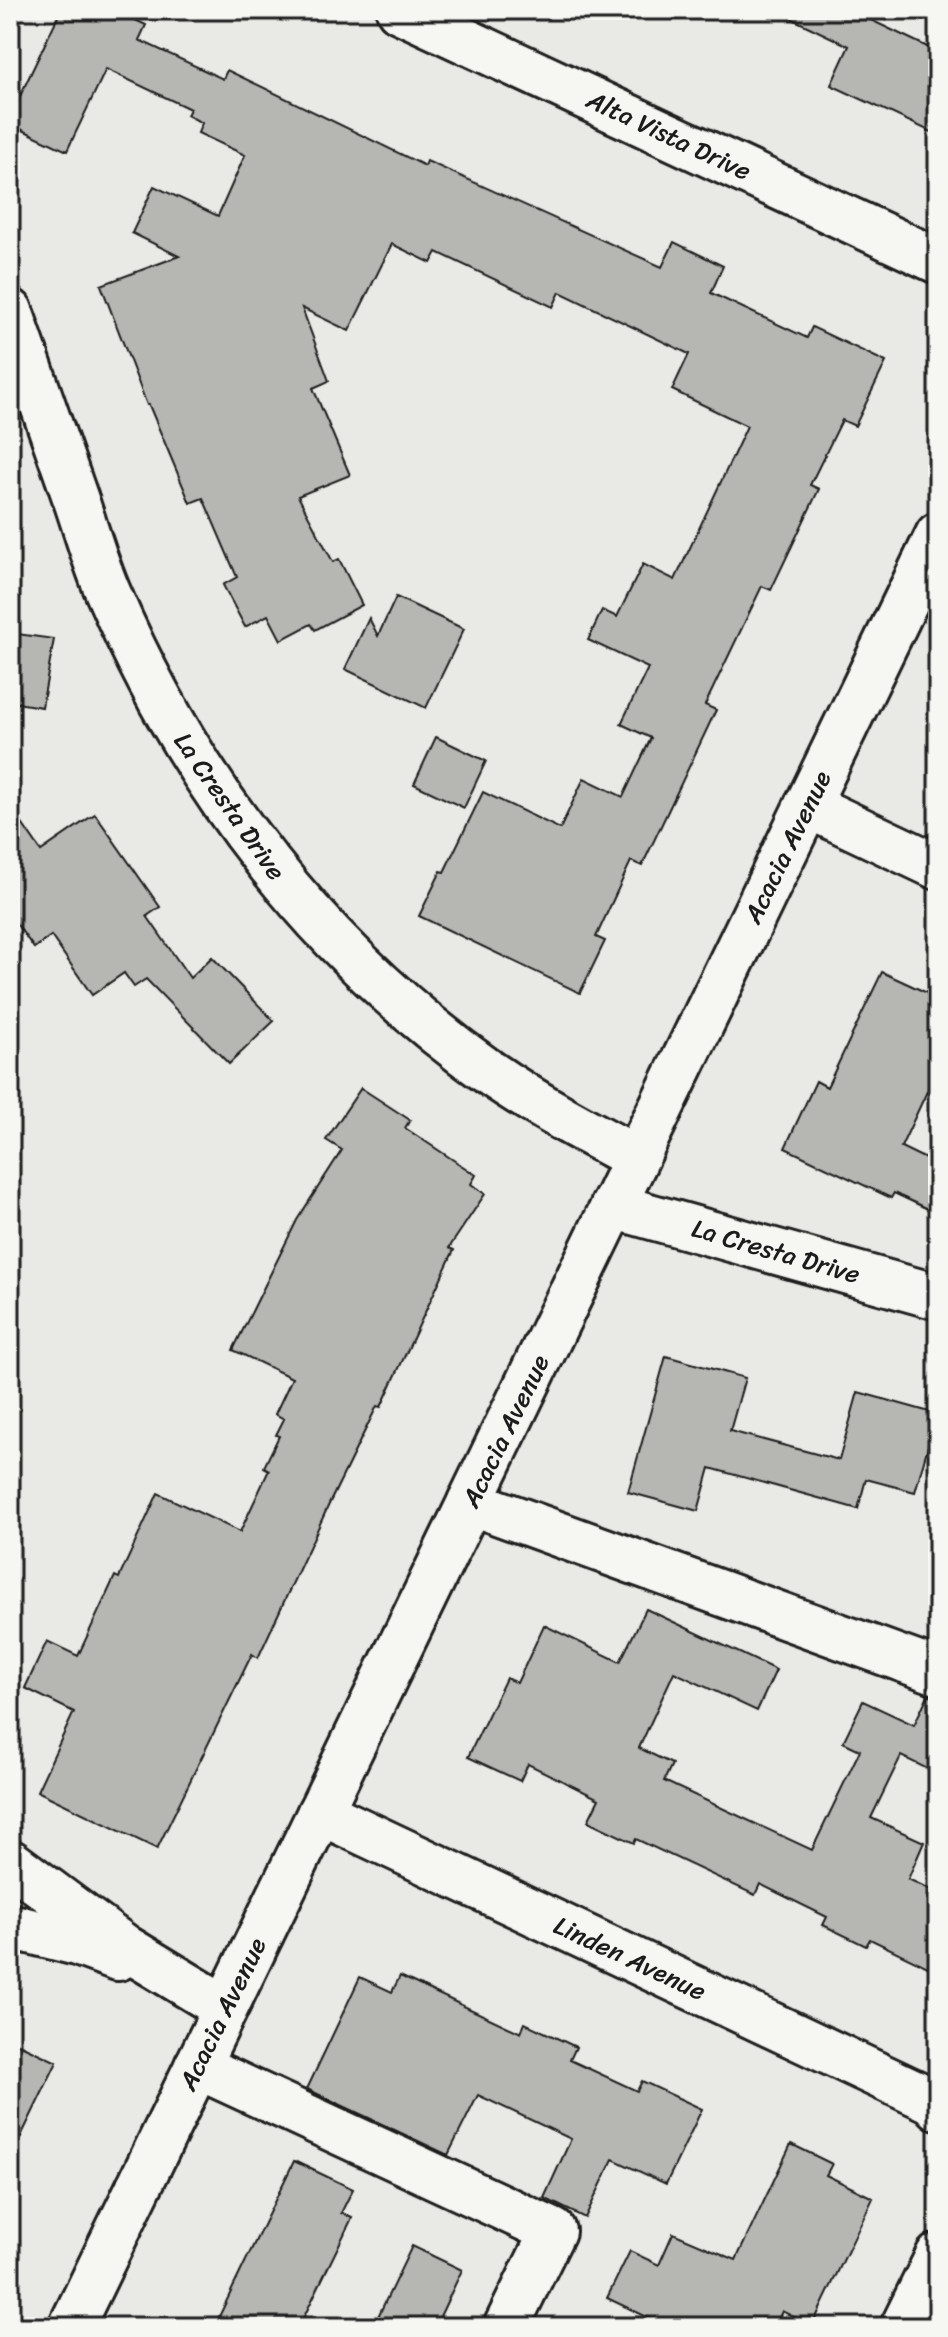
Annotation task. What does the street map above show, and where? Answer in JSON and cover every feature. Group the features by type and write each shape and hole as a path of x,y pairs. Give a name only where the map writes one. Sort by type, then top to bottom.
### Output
{"street":[{"name":"Alta Vista Drive","path":"399,10 938,261"},
{"name":"La Cresta Drive","path":"10,311 108,594 156,697 204,777 259,854 333,939 416,1016 491,1073 636,1158"},
{"name":"Acacia Avenue","path":"71,2327 938,535"},
{"path":"807,805 938,867"},
{"name":"La Cresta Drive","path":"613,1206 938,1297"},
{"path":"470,1502 938,1672"},
{"name":"Linden Avenue","path":"320,1812 933,2101 938,2107"},
{"path":"10,1862 126,1948 225,2008"},
{"path":"10,1926 77,1943 128,1961 225,2008"},
{"path":"197,2066 553,2231 506,2327"},
{"path":"903,2327 938,2256"}],"building":[{"path":"61,10 114,10 146,25 139,40 223,79 227,70 425,166 427,161 662,267 674,242 723,266 711,293 807,338 812,327 886,362 855,426 842,420 810,485 819,489 771,590 762,586 705,705 716,710 642,866 631,861 596,937 605,941 580,993 419,916 483,792 560,829 584,778 623,797 651,738 621,724 648,668 588,640 602,610 617,617 643,564 675,580 747,426 672,390 689,354 560,292 553,307 437,252 431,263 392,244 349,331 302,308 329,381 313,388 350,475 298,496 333,562 339,559 362,605 315,630 311,624 281,640 268,615 245,627 223,585 237,577 203,498 190,503 147,405 101,285 179,256 132,233 154,186 218,216 245,155 198,133 202,123 187,115 190,109 106,69 67,151 10,124 10,117"},
{"path":"774,10 850,10 938,52 938,135 831,85 849,46"},
{"path":"396,597 464,629 426,708 345,669 369,618 378,636"},
{"path":"10,633 54,639 42,707 10,702"},
{"path":"436,737 486,761 464,808 414,784"},
{"path":"10,806 41,851 95,814 160,907 147,916 190,978 212,957 274,1021 229,1064 146,979 134,987 124,973 92,995 51,936 34,948 10,915"},
{"path":"882,972 938,998 938,1068 901,1147 938,1165 938,1214 894,1193 891,1198 785,1148 816,1081 827,1087"},
{"path":"361,1088 410,1120 405,1128 476,1175 471,1184 485,1194 449,1248 454,1250 381,1407 377,1406 258,1658 252,1654 157,1849 37,1791 74,1712 25,1688 47,1641 78,1656 115,1576 119,1578 158,1493 240,1532 269,1470 264,1467 284,1419 275,1414 292,1378 233,1350 297,1220 342,1150 326,1140"},
{"path":"666,1356 745,1378 730,1431 839,1460 858,1392 937,1414 915,1492 866,1479 858,1509 710,1468 698,1511 628,1492"},
{"path":"646,1609 776,1670 757,1711 674,1672 639,1748 672,1764 664,1781 812,1850 860,1750 843,1742 863,1701 914,1725 928,1695 938,1696 938,1774 901,1756 871,1818 924,1842 908,1879 938,1893 938,1972 870,1939 866,1946 823,1925 827,1917 760,1884 755,1895 636,1839 634,1843 588,1821 599,1799 528,1764 520,1781 468,1757 506,1678 517,1683 544,1625 620,1662"},
{"path":"400,1976 521,2033 525,2023 576,2047 570,2060 637,2091 642,2081 702,2109 666,2184 613,2159 585,2218 544,2198 571,2139 478,2095 448,2155 307,2089 360,1977 392,1992"},
{"path":"10,2040 57,2062 10,2159"},
{"path":"791,2144 832,2164 826,2175 873,2198 812,2326 782,2311 775,2327 668,2327 607,2298 630,2251 659,2265 673,2233 736,2260"},
{"path":"294,2161 353,2189 341,2213 352,2218 299,2327 214,2327"},
{"path":"412,2246 462,2270 435,2327 373,2327"}]}
